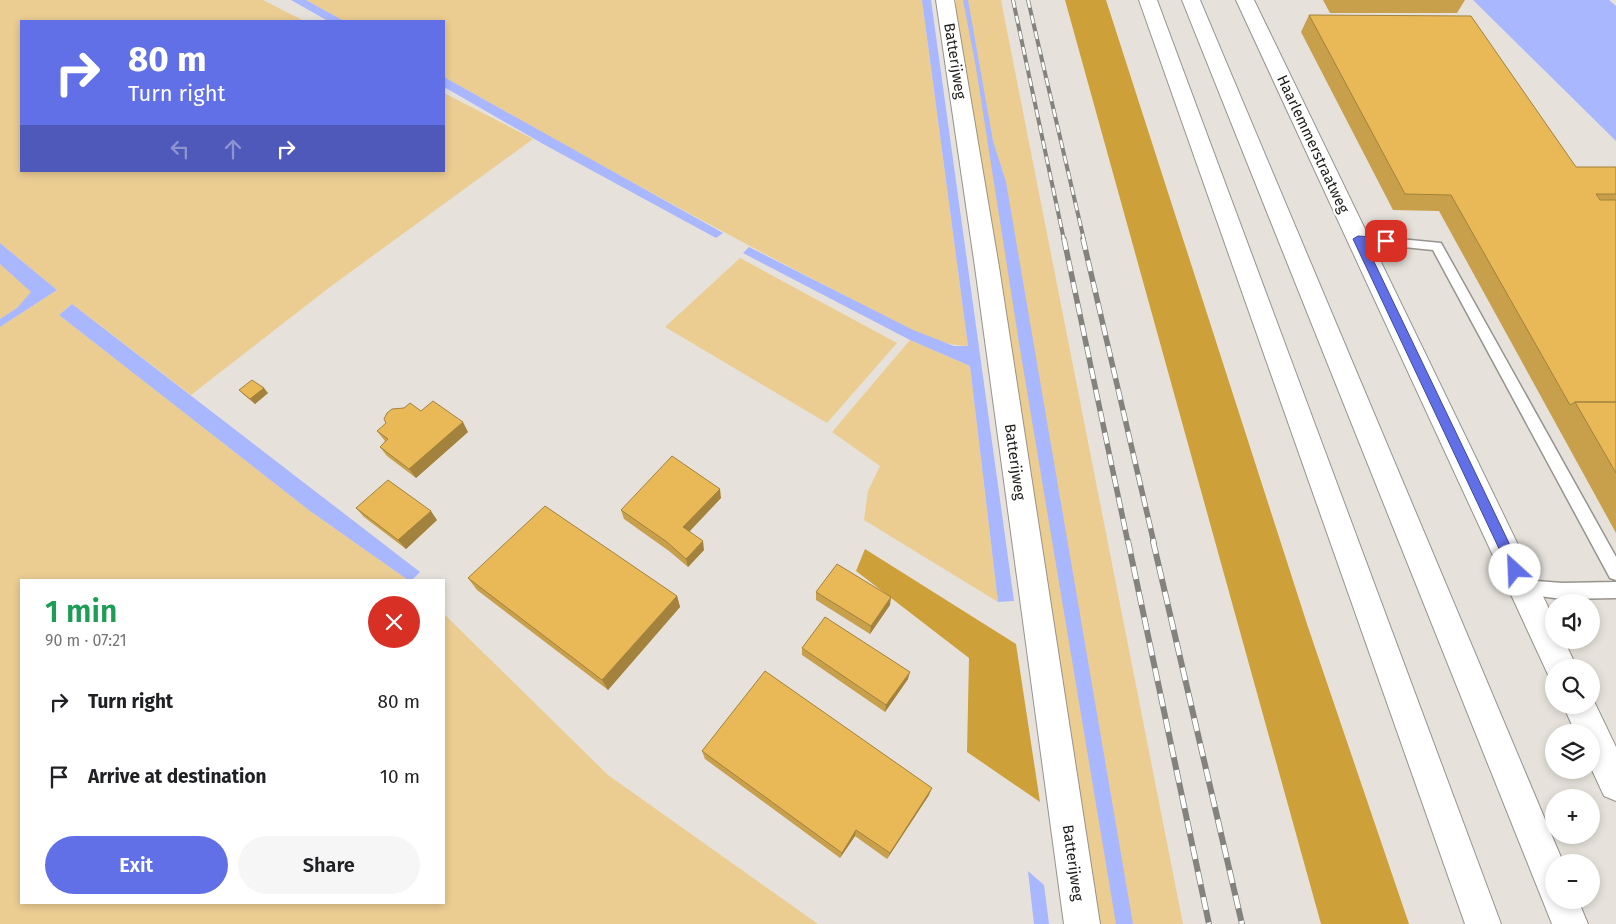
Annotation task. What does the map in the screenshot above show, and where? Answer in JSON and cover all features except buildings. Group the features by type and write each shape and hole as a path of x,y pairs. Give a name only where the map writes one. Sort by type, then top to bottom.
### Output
{"main road":[{"name":"Batterijweg","path":"946,0 987,267 1082,924"},
{"path":"1148,0 1483,924"},
{"path":"1191,0 1545,863"},
{"name":"Haarlemmerstraatweg","path":"1245,0 1557,659"},
{"path":"1583,714 1616,784"},
{"path":"1564,909 1570,924"}],"lane":[{"path":"1358,239 1437,246 1616,573"},
{"path":"1524,587 1562,591 1616,590"}],"shaded area":[{"path":"0,0 263,0 302,20 20,20 20,172 445,172 445,94 533,139 330,287 191,395 72,304 59,315 310,511 407,579 20,579 20,904 445,904 445,615 608,775 818,924 0,924 0,327 57,290 0,243"},
{"path":"306,0 922,0 968,346 936,340 883,316 688,213 445,78 445,20 342,20"},
{"path":"956,0 1001,0 1183,924 1098,924 956,21"},
{"path":"1065,0 1106,0 1308,627 1409,924 1321,924"},
{"path":"740,258 897,343 827,423 665,327"},
{"path":"0,264 32,292 17,308 0,319"},
{"path":"910,340 970,366 998,602 864,520 868,491 880,466 832,432"},
{"path":"865,549 1016,644 1040,802 967,752 969,658 856,571"}],"water":[{"path":"291,0 306,0 342,20 326,20"},
{"path":"922,0 931,0 1014,601 998,602 970,366 910,340 743,253 749,247 913,330 954,346 968,346"},
{"path":"963,0 968,0 993,141 1006,182 1133,924 1116,924 1019,343 976,68"},
{"path":"1473,0 1609,0 1616,6 1616,141"},
{"path":"445,78 723,233 716,238 545,145 445,88"},
{"path":"0,243 57,290 0,327 0,319 17,308 31,292 0,264"},
{"path":"72,304 420,572 413,579 407,579 310,511 59,315"},
{"path":"1028,871 1044,885 1049,924 1034,924"}],"railway":[{"path":"1013,0 1064,240"},
{"path":"1028,0 1084,240"},
{"path":"1064,239 1128,543"},
{"path":"1083,239 1154,543"},
{"path":"1128,541 1209,924"},
{"path":"1153,541 1242,924"}],"route":[{"path":"1386,241 1358,239 1515,570"}]}
